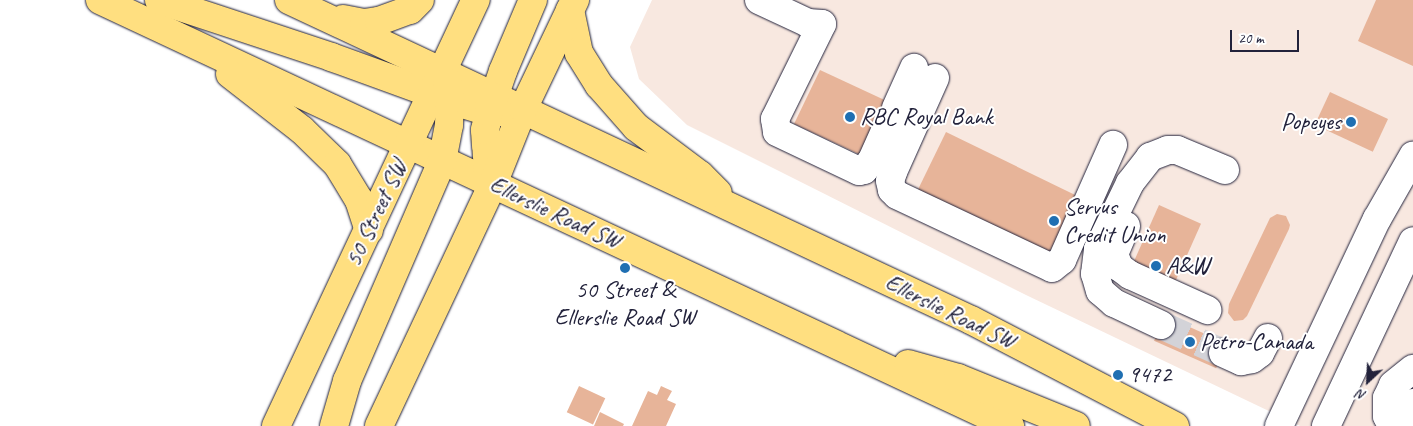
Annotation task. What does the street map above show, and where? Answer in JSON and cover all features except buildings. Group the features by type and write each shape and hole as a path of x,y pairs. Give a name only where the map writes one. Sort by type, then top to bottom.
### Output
{"main road":[{"name":"Ellerslie Road SW","path":"100,0 442,162 493,184 1010,426"},
{"path":"160,0 492,104 523,109"},
{"path":"288,0 320,14 441,88"},
{"path":"320,14 364,23 379,21 410,10 420,0"},
{"name":"50 Street SW","path":"276,426 408,145 441,88 476,0"},
{"path":"493,184 488,171 486,130 492,104 533,0"},
{"path":"379,426 493,184 523,109 572,5"},
{"path":"572,5 578,53 599,85 636,127 700,175 738,212"},
{"path":"188,41 302,130 337,164 358,200 369,230"},
{"path":"334,426 347,381 442,162 447,142 441,88"},
{"name":"Ellerslie Road SW","path":"523,109 738,212 971,320 1175,426"},
{"path":"836,345 958,378 1076,426"}],"lane":[{"path":"759,0 808,23 822,24 775,119 777,132 859,171 864,170 872,160 892,116 925,73 890,181 892,190 897,195 1052,268 1062,260 1113,145"},
{"path":"1161,325 1114,303 1100,291 1095,274 1098,249 1130,183 1141,166 1150,157 1168,150 1177,150 1222,177 1179,166 1159,169 1153,173 1145,185 1114,254 1115,261 1122,271 1207,310"},
{"path":"1279,426 1377,220 1413,156"},
{"path":"1326,426 1413,241"},
{"path":"1223,353 1241,361 1252,360 1260,353 1268,338"},
{"path":"1392,426 1387,416 1387,398 1393,385 1413,369"},
{"path":"1403,426 1413,403"}],"shaded area":[{"path":"652,0 1413,0 1413,426 1300,426 1026,295 687,125 639,79 630,47"}],"tunnel":[{"path":"1161,325 1223,353"}],"place":[{"name":"RBC Royal Bank","path":"850,117"},
{"name":"Popeyes","path":"1351,122"},
{"name":"Servus Credit Union","path":"1054,221"},
{"name":"A&W","path":"1156,266"},
{"name":"50 Street & Ellerslie Road SW","path":"625,268"},
{"name":"Petro-Canada","path":"1190,342"},
{"name":"9472","path":"1118,375"}]}
